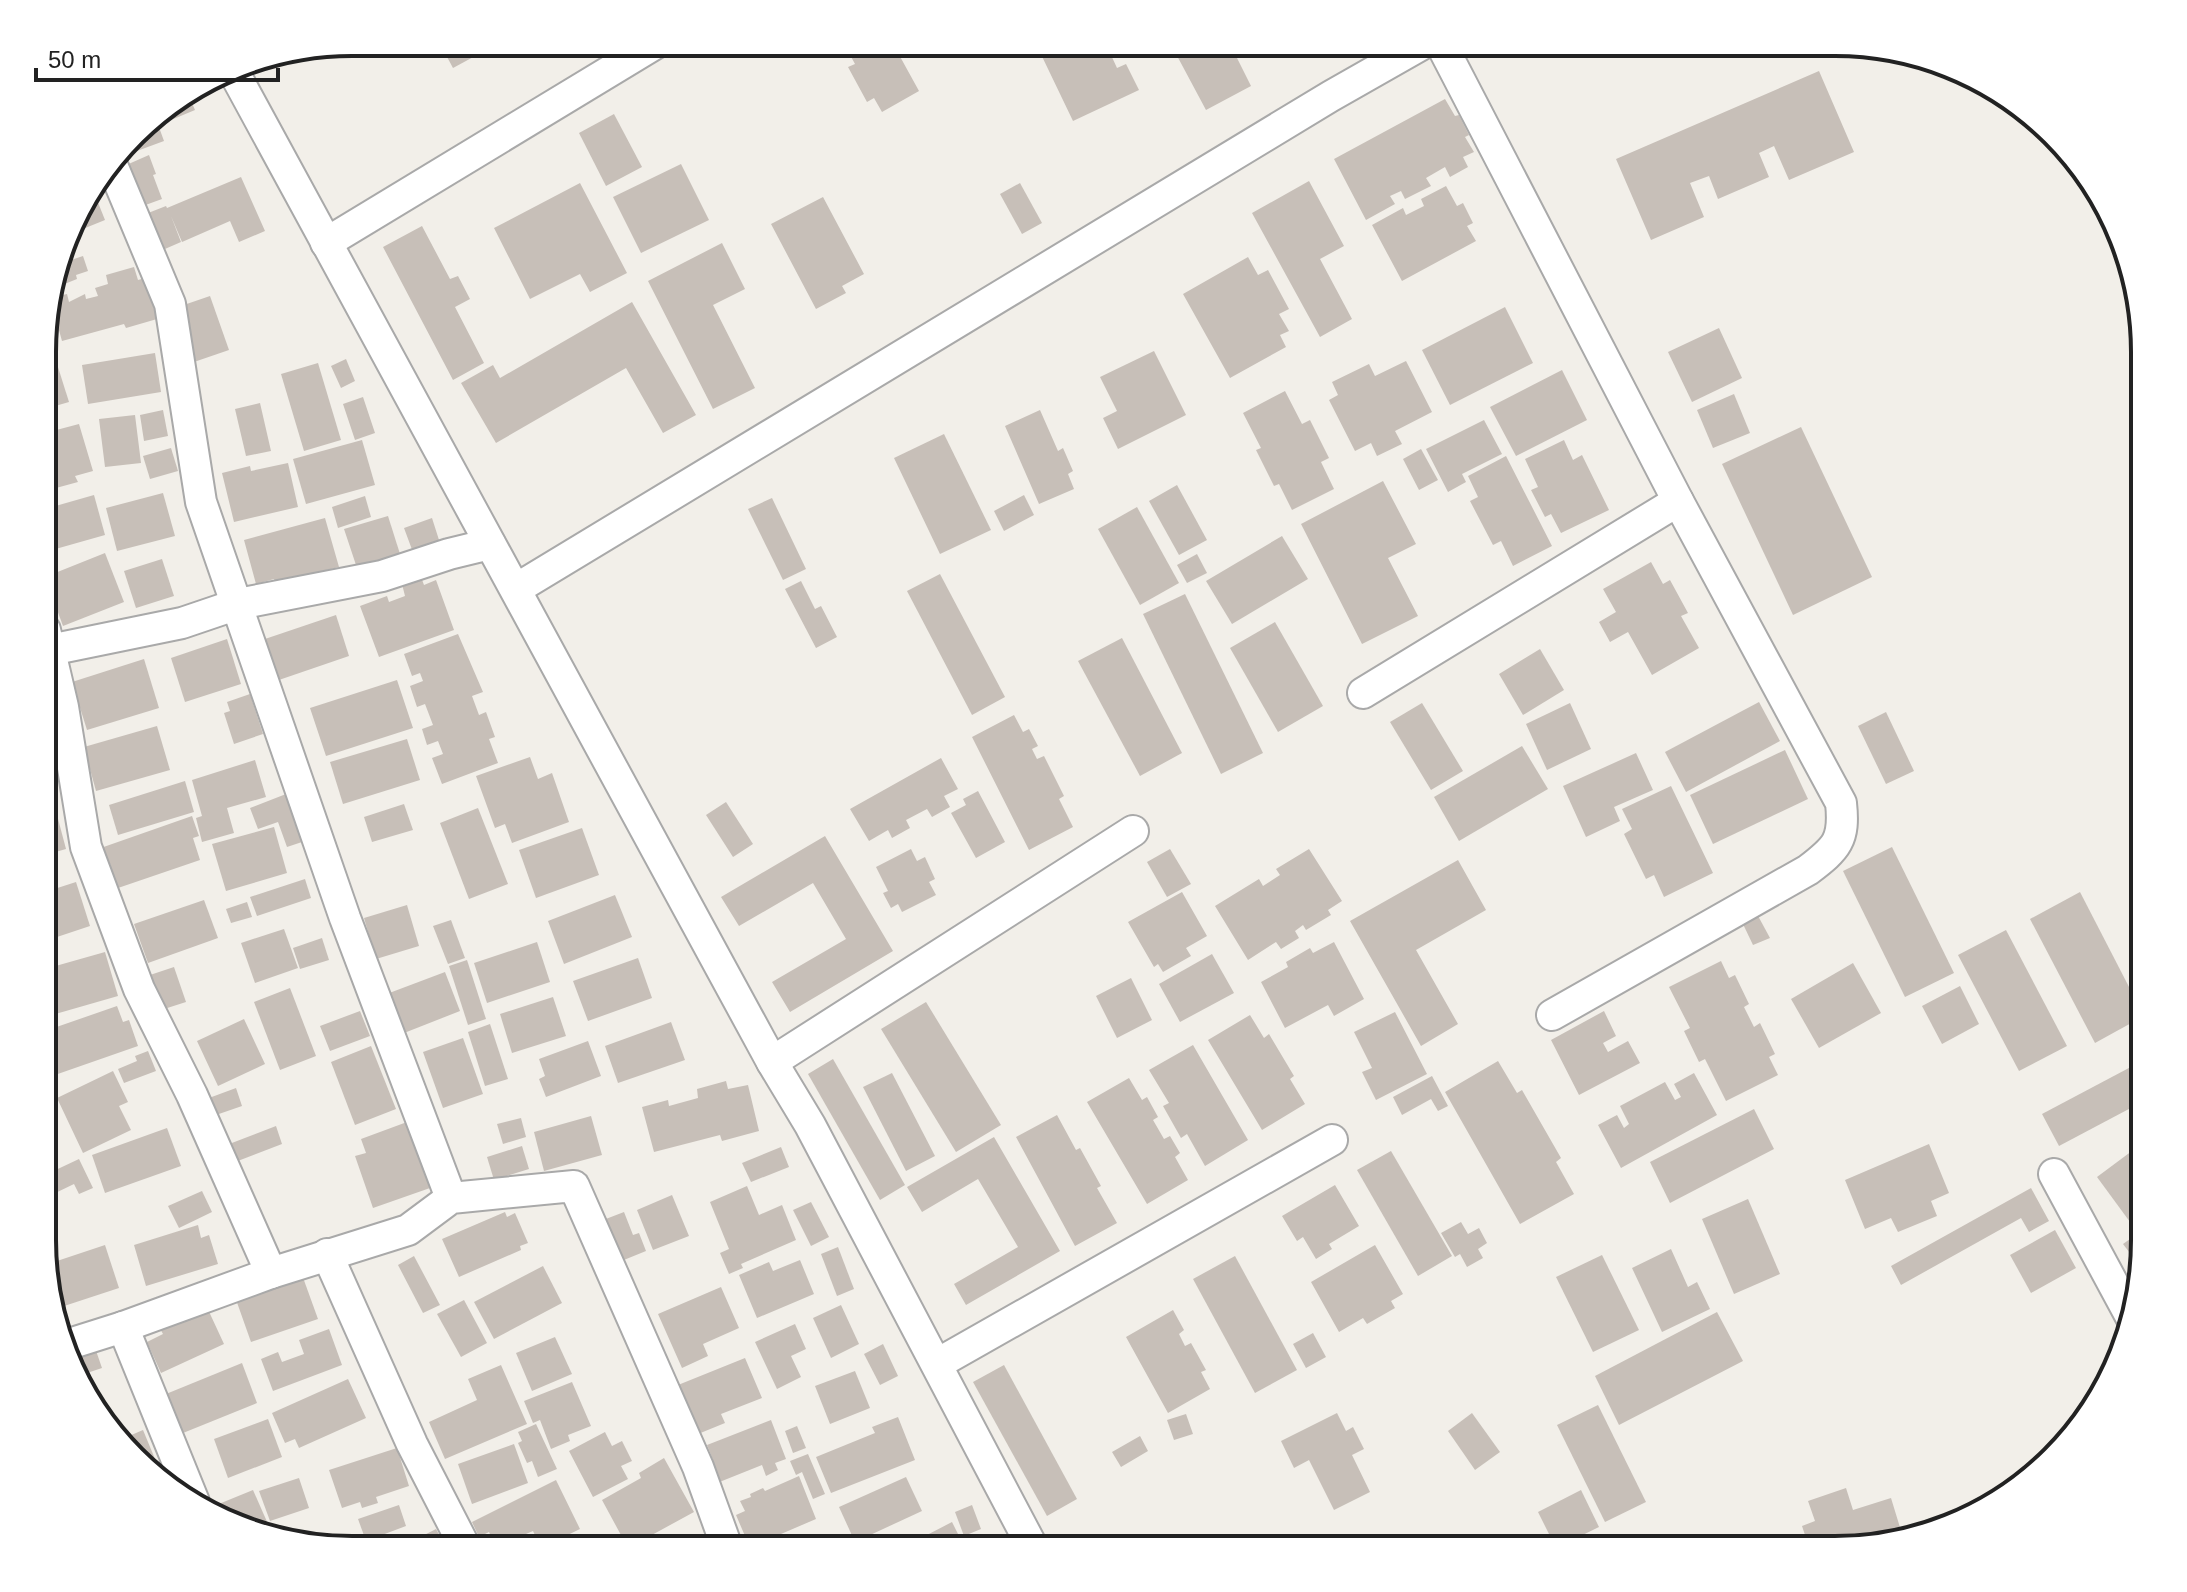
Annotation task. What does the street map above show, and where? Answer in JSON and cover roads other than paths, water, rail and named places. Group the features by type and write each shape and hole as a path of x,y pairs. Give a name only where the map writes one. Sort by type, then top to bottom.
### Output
{"street":[{"path":"326,243 635,56"},
{"path":"516,589 1401,56"},
{"path":"1447,56 1678,501 1841,803 1844,827 1834,851 1808,870 1552,1015"},
{"path":"238,80 772,1062 810,1125 1027,1536"},
{"path":"116,174 170,304 201,502 345,918 451,1198"},
{"path":"1363,693 1678,501"},
{"path":"56,642 182,623 238,604 382,576 490,544"},
{"path":"56,681 86,847 139,989 199,1110 271,1273"},
{"path":"772,1062 1133,831"},
{"path":"937,1364 1332,1140"},
{"path":"2054,1174 2124,1304"},
{"path":"75,1342 327,1254 408,1230 451,1198 574,1186 698,1467 723,1536"},
{"path":"327,1254 412,1444 459,1536"},
{"path":"123,1327 187,1486"}]}
